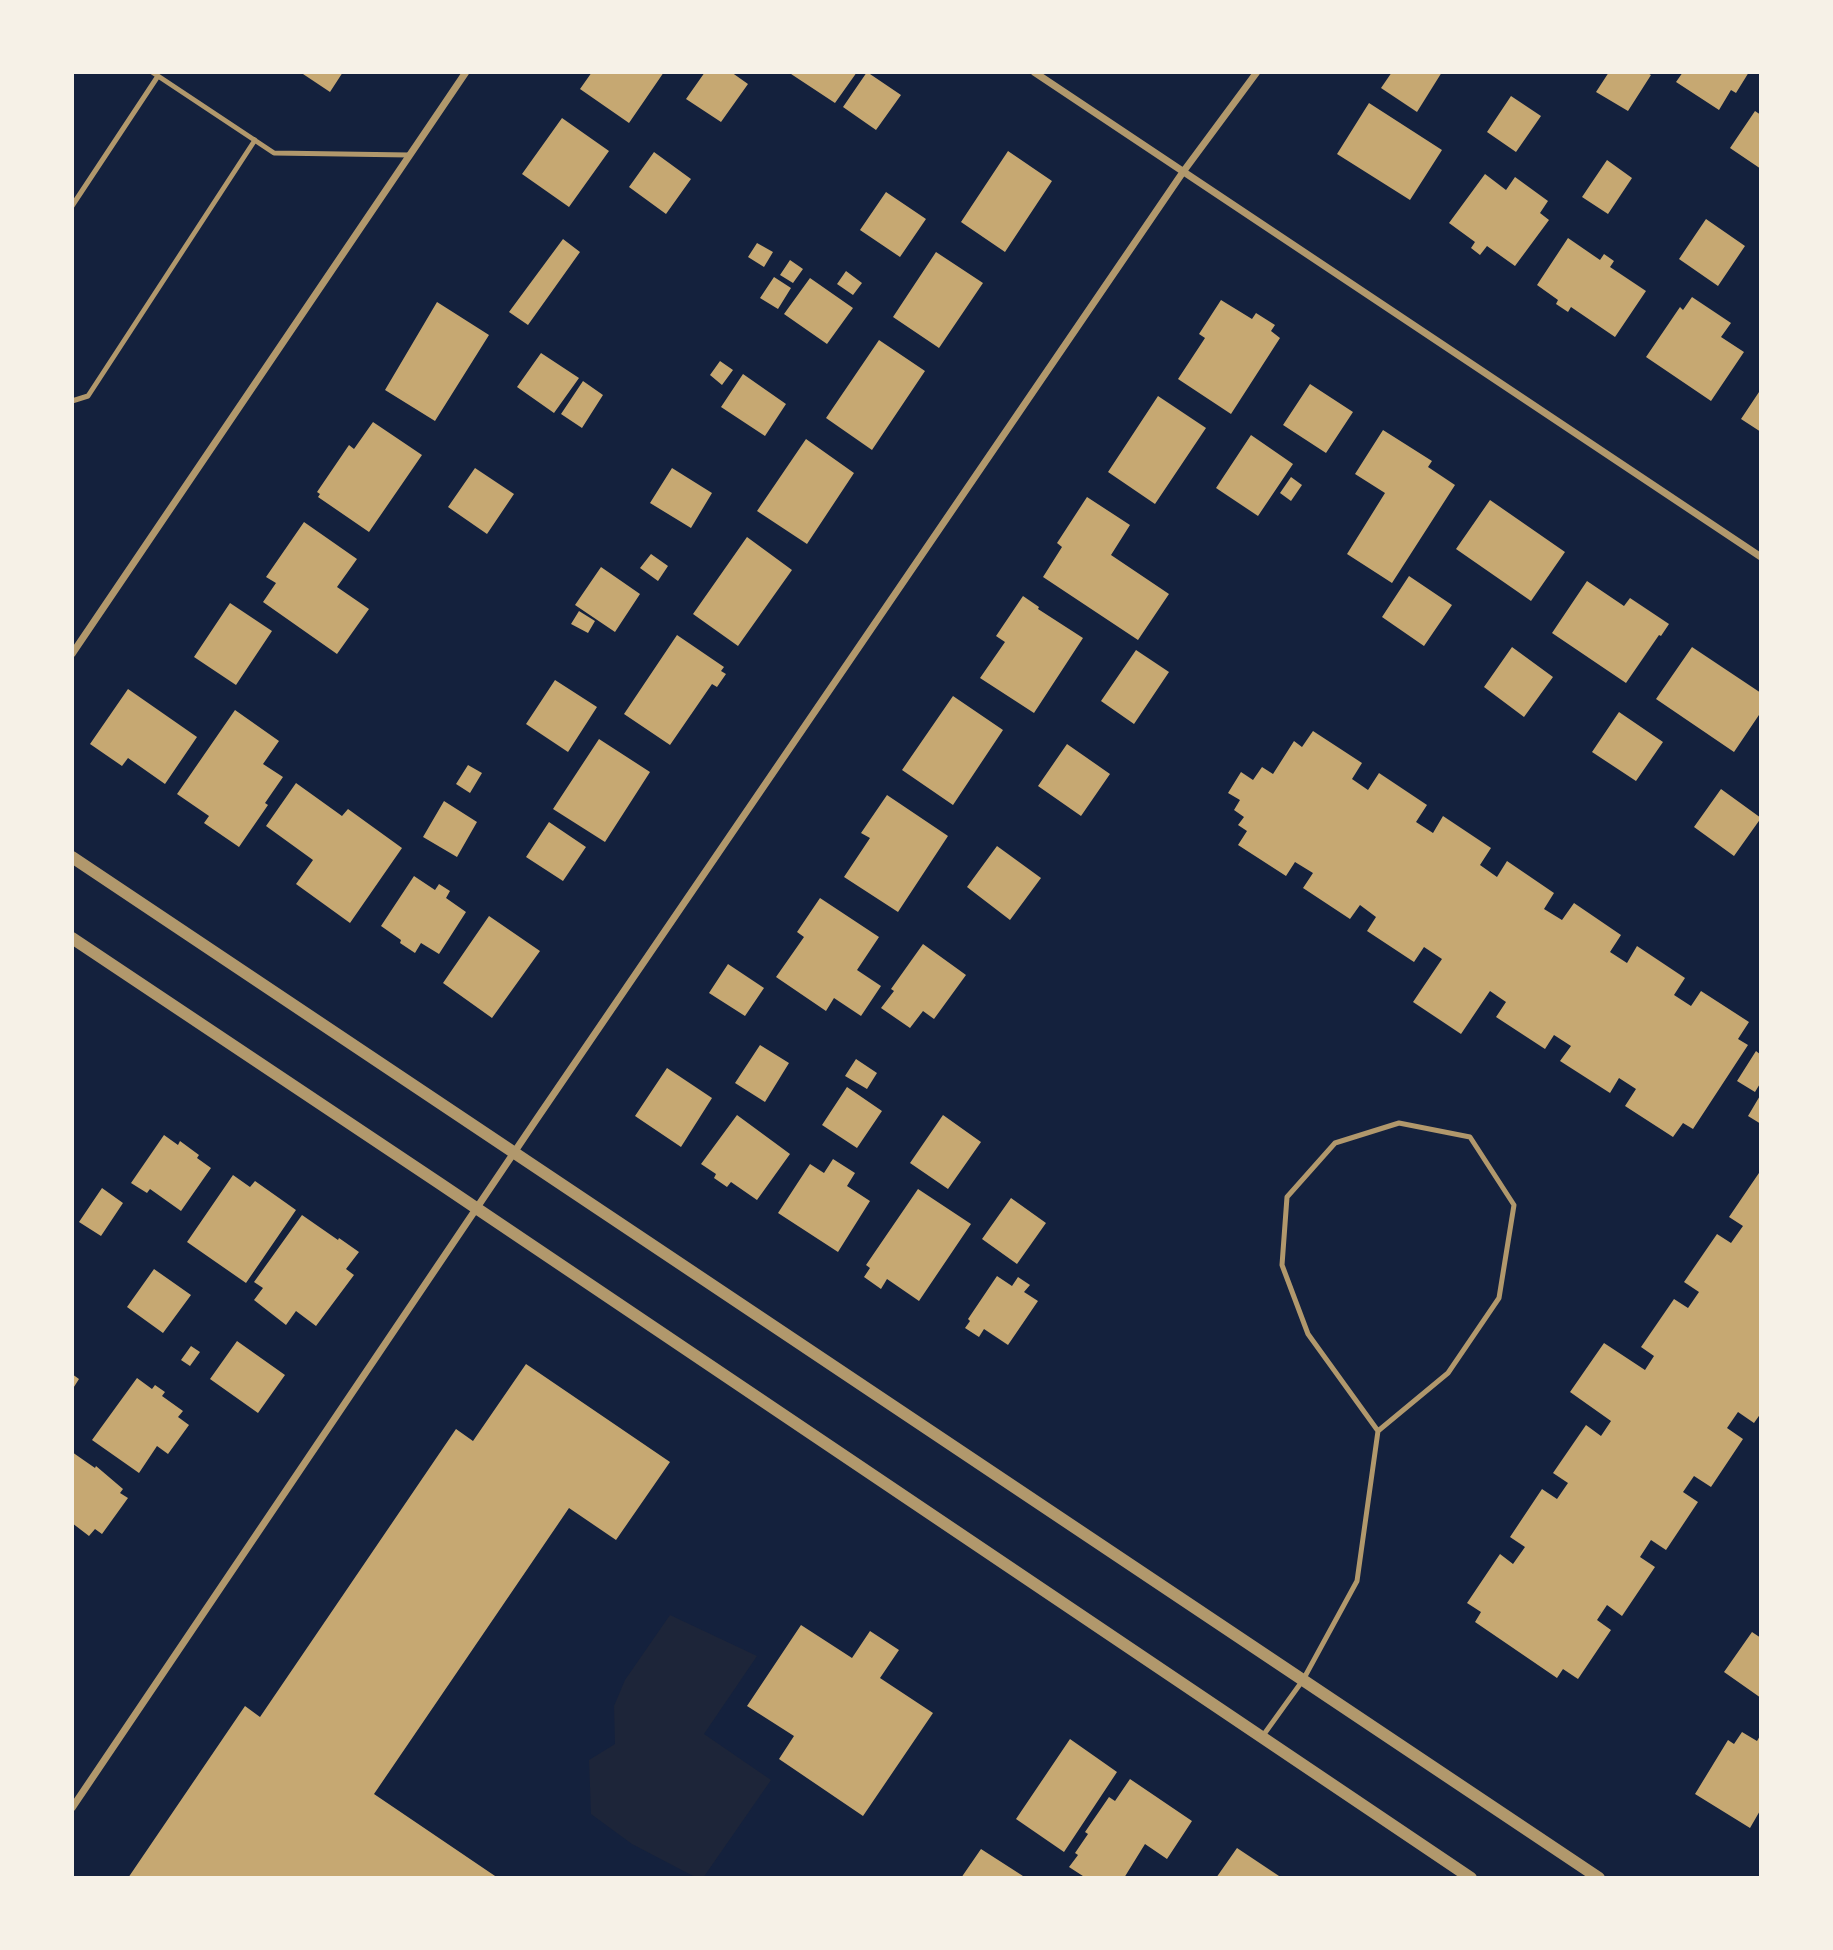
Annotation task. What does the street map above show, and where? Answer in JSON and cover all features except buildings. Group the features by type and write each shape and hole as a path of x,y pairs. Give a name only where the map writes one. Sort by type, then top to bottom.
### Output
{"street":[{"path":"72,654 466,72"},
{"path":"1034,72 1761,557"},
{"path":"72,1808 514,1153 1183,172 1257,72"},
{"path":"72,857 1599,1878"},
{"path":"72,938 1471,1878"}],"lane":[{"path":"72,206 155,74 274,153 409,155"},
{"path":"72,401 88,396 256,140"},
{"path":"1262,1737 1303,1680 1357,1581 1378,1431 1448,1373 1499,1298 1514,1205 1470,1137 1399,1123 1335,1143 1287,1197 1282,1265 1308,1334 1378,1431"}],"shaded area":[{"path":"670,1615 757,1656 704,1734 771,1780 703,1878 697,1878 632,1844 591,1814 589,1760 615,1744 614,1706 625,1680"}]}
